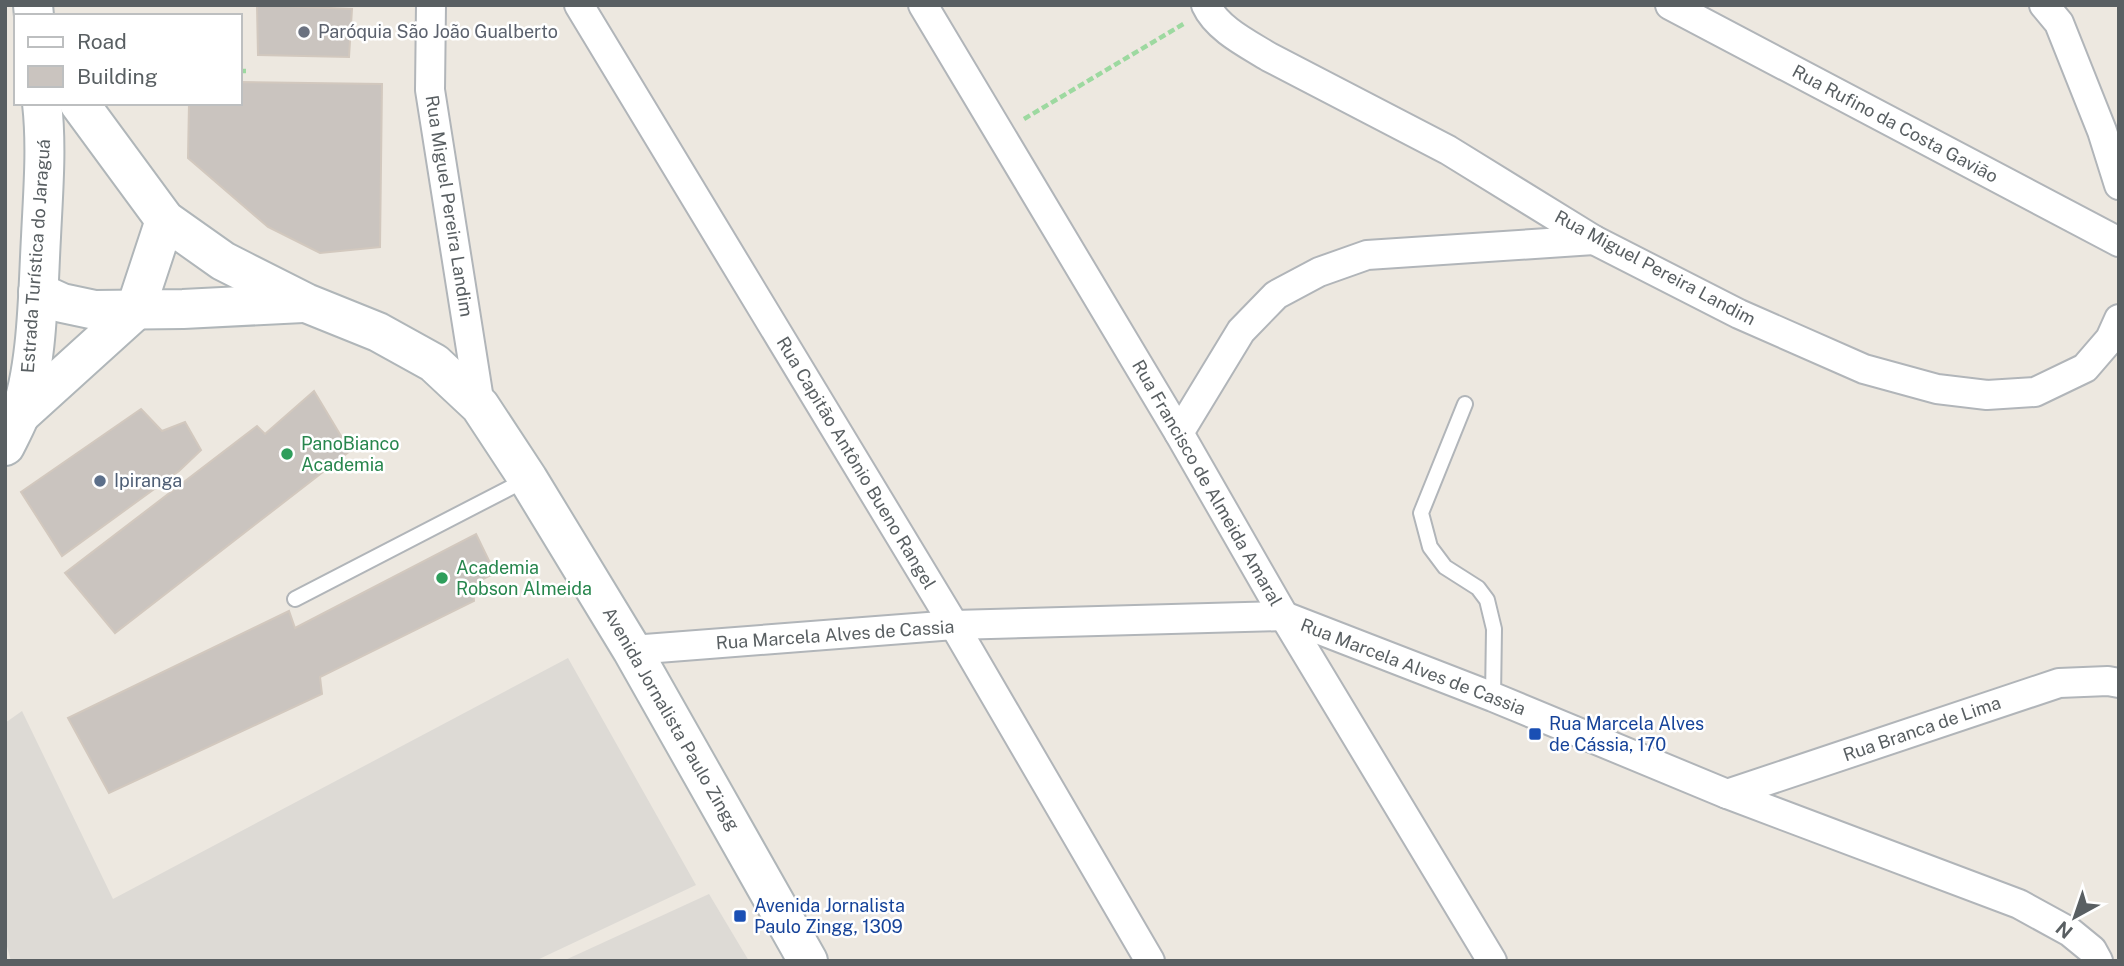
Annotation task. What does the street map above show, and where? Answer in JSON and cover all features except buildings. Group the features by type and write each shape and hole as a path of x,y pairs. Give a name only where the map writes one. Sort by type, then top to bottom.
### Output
{"main road":[{"name":"Avenida Jornalista Paulo Zingg","path":"44,115 56,118 69,116 83,121 88,117 165,220 223,261 306,303 378,332 434,363 480,406 528,479 632,650 808,961"},
{"name":"Estrada Turística do Jaraguá","path":"12,431 30,374 38,292 44,115"},
{"path":"12,431 135,311 165,220"},
{"name":"Avenida Jornalista Paulo Zingg","path":"38,292 62,303 95,310 135,311 306,303"}],"street":[{"name":"Rua Miguel Pereira Landim","path":"431,5 429,90 480,406"},
{"name":"Rua Capitão Antônio Bueno Rangel","path":"579,5 954,625 1150,961"},
{"name":"Rua Francisco de Almeida Amaral","path":"923,5 1179,433 1284,616 1492,961"},
{"name":"Rua Rufino da Costa Gavião","path":"1670,5 2119,242"},
{"name":"Rua Miguel Pereira Landim","path":"1207,7 1242,41 1448,150 1594,240 1739,314 1864,369 1937,389 1987,395 2035,392 2085,368 2110,339 2119,319"},
{"path":"2054,11 2102,131 2119,185"},
{"path":"1179,433 1241,331 1276,295 1319,272 1367,255 1594,240"},
{"name":"Rua Marcela Alves de Cassia","path":"632,650 954,625 1284,616 1493,697 1727,794 2020,904 2070,932 2092,950 2098,961"},
{"name":"Rua Branca de Lima","path":"1727,794 2059,683 2119,682"}],"lane":[{"path":"1465,404 1421,513 1430,547 1445,567 1478,588 1488,600 1494,629 1493,697"},
{"path":"295,599 528,479"}],"path":[{"path":"1000,133 1207,7"}],"shaded area":[{"path":"568,658 696,885 535,961 11,961 5,939 5,723 22,711 113,899"},
{"path":"709,894 749,961 563,961"}],"place":[{"name":"Paróquia São João Gualberto","path":"304,32"},
{"name":"PanoBianco Academia","path":"287,454"},
{"name":"Ipiranga","path":"100,481"},
{"name":"Academia Robson Almeida","path":"442,578"},
{"name":"Rua Marcela Alves de Cássia, 170","path":"1535,734"},
{"name":"Avenida Jornalista Paulo Zingg, 1309","path":"740,916"}]}
